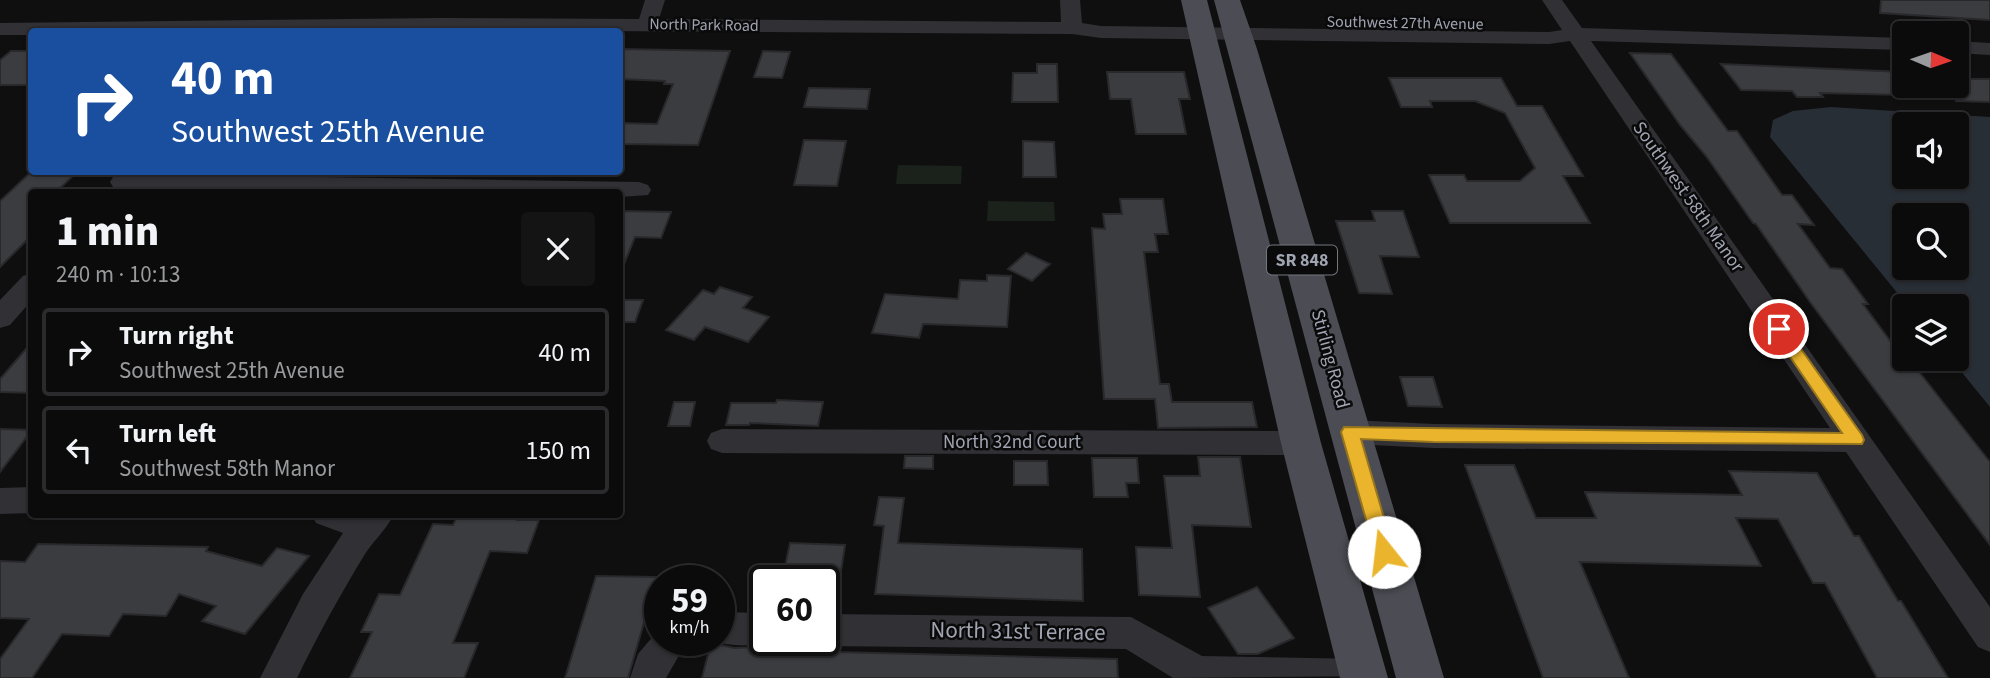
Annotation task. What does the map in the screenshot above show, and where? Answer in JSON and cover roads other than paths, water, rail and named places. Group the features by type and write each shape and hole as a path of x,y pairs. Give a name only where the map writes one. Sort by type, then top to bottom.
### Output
{"main road":[{"name":"SR 848","path":"1216,18 1285,373 1301,443 1364,677"},
{"name":"Stirling Road","path":"1216,18 1350,432 1420,678"},
{"path":"1285,373 1335,424 1350,432"},
{"path":"1301,443 1341,468 1369,500"}],"street":[{"path":"440,24 454,0"},
{"path":"647,24 655,0"},
{"path":"1070,0 1072,28"},
{"name":"Southwest 58th Manor","path":"1552,0 1990,636"},
{"name":"North Park Road","path":"298,28 440,24 647,24 1072,28 1101,32 1216,18"},
{"name":"Southwest 27th Avenue","path":"1216,18 1540,24 1575,34"},
{"name":"Southwest 27th Avenue","path":"1216,18 1430,37 1549,38 1575,34 1892,44"},
{"path":"1430,37 1452,29 1452,23"},
{"name":"North Park Road","path":"0,29 28,29"},
{"path":"1969,48 1990,49"},
{"path":"122,182 326,189"},
{"path":"623,190 639,190"},
{"path":"0,318 28,286"},
{"path":"1350,432 1433,436 1856,440"},
{"name":"North 32nd Court","path":"722,441 1301,443"},
{"path":"0,500 28,500"},
{"path":"278,678 315,605 371,520"},
{"name":"North 31st Terrace","path":"840,629 1131,633 1200,676 1364,677"},
{"path":"648,678 651,666 659,656"}]}
